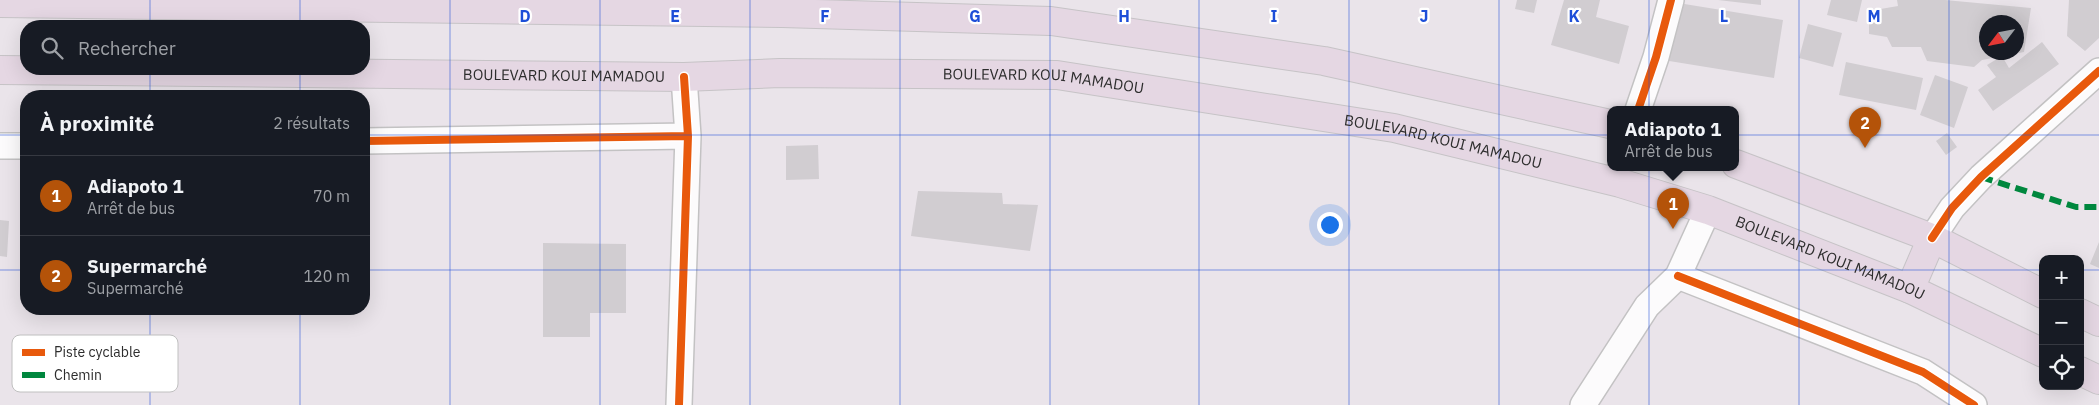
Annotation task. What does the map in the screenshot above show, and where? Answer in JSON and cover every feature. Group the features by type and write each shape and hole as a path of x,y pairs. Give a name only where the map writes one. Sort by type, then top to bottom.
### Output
{"main road":[{"path":"0,3 782,13 1051,21 1324,61 1607,123"},
{"name":"BOULEVARD KOUI MAMADOU","path":"0,70 20,70"},
{"name":"BOULEVARD KOUI MAMADOU","path":"370,74 684,77 780,74 1057,75 1394,128 1620,182 1708,210 1910,289 2039,351"},
{"path":"1739,165 1932,238 2039,292"},
{"path":"1910,289 1932,238"},
{"path":"2084,315 2099,322"},
{"path":"2084,373 2099,380"}],"street":[{"path":"1639,106 1656,57 1671,0"},
{"path":"1932,238 1952,208 1981,177 2099,71"},
{"path":"679,405 688,136 684,77"},
{"path":"370,141 688,136"},
{"path":"0,146 20,146"},
{"path":"1583,405 1647,306 1678,276 1708,210"},
{"path":"1678,276 1923,372 1974,405"}],"building":[{"path":"1517,0 1537,0 1534,13 1515,9"},
{"path":"1564,0 1600,0 1596,17 1629,26 1619,64 1551,45"},
{"path":"1718,0 1761,0 1761,5"},
{"path":"1831,0 1862,0 1857,22 1827,15"},
{"path":"1897,0 1945,0 2031,8 2024,52 2024,15 1979,15 1979,60 1982,60 1974,67 1927,61 1921,47 1892,47 1887,37 1869,34 1869,11 1898,6"},
{"path":"2069,0 2099,0 2099,38 2085,51 2067,36"},
{"path":"1672,2 1783,20 1774,78 1663,60"},
{"path":"1808,24 1842,33 1833,67 1799,58"},
{"path":"2042,42 2059,64 1993,111 1978,90 1996,77 1987,65 1995,60 2004,60 2009,68 2019,60 2024,60 2024,56"},
{"path":"1846,62 1923,78 1916,110 1839,95"},
{"path":"1935,75 1968,87 1954,128 1920,115"},
{"path":"1947,133 1957,147 1946,155 1936,141"},
{"path":"818,145 819,179 786,180 786,146"},
{"path":"918,191 1002,193 1003,204 1038,205 1030,251 911,236"},
{"path":"0,220 9,221 7,257 0,256"},
{"path":"2099,242 2099,268 2090,264"},
{"path":"543,243 626,244 626,313 590,313 590,337 543,337"}],"marked path":[{"path":"1981,177 2076,207 2099,207"}],"cycle path":[{"path":"1639,106 1656,57 1671,0"},
{"path":"1932,238 1952,208 1981,177 2099,71"},
{"path":"679,405 688,136 684,77"},
{"path":"370,141 688,136"},
{"path":"1678,276 1923,372 1974,405"}],"place":[{"name":"Supermarché","path":"1865,148"},
{"name":"Adiapoto 1","path":"1673,229"}]}
